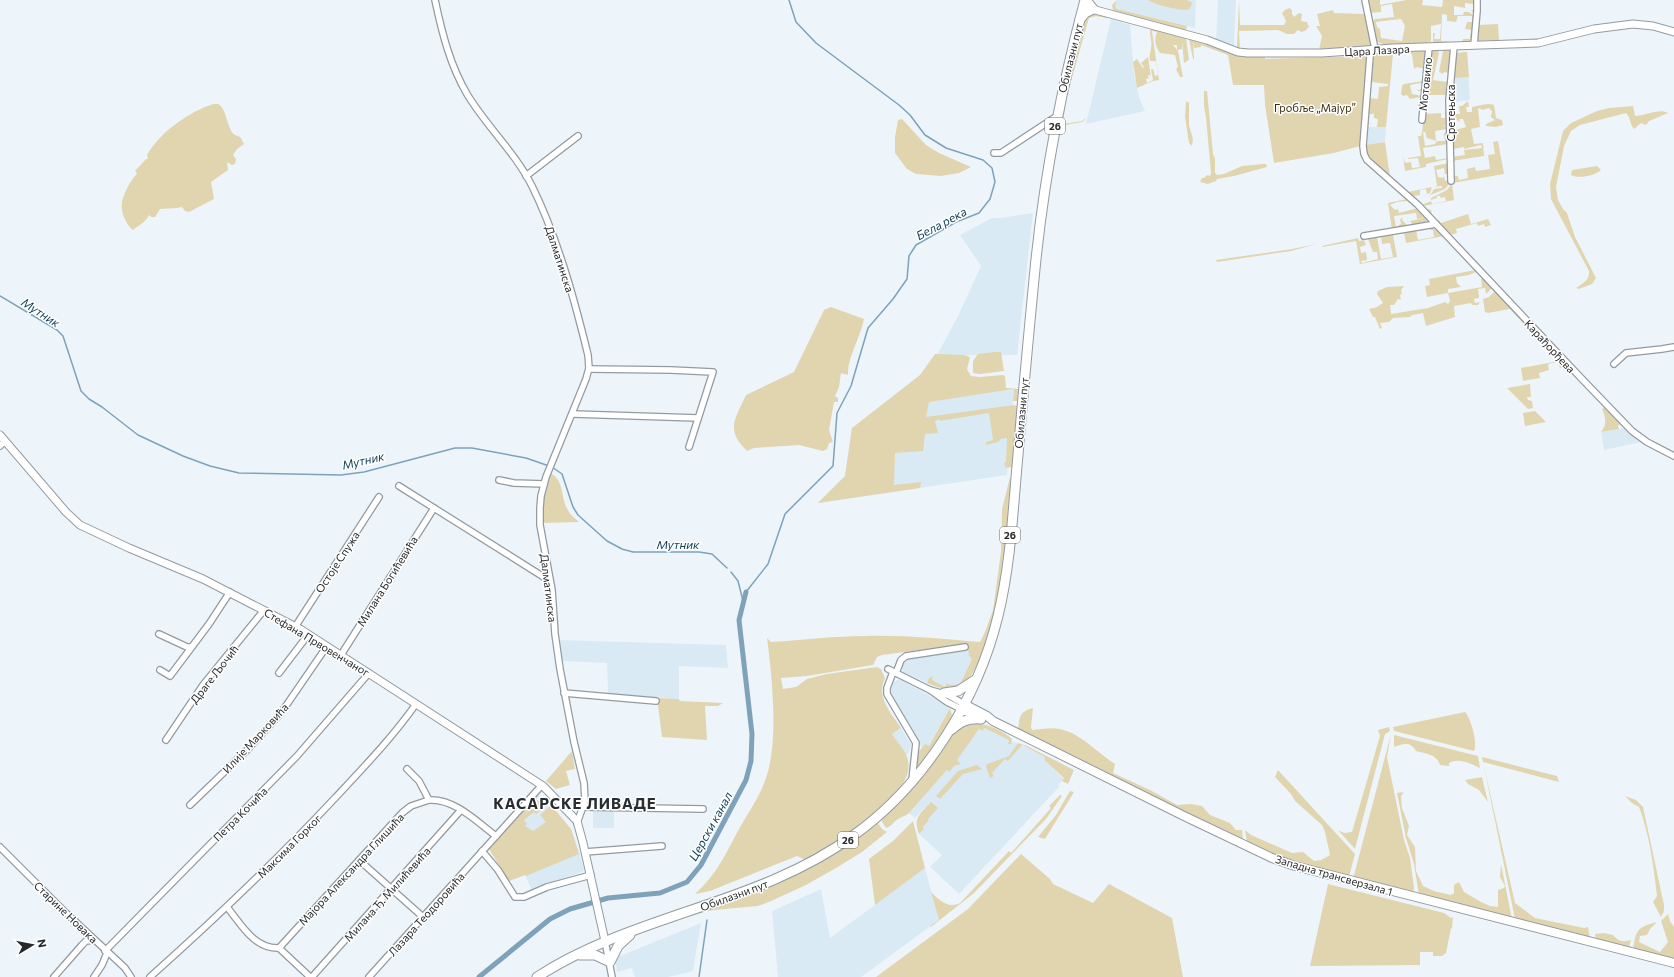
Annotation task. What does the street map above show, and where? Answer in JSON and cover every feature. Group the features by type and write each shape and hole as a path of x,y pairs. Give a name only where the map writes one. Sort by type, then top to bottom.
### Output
{"main road":[{"path":"1080,19 1085,13 1093,9 1085,2"},
{"name":"Обилазни пут","path":"537,977 573,956 605,941 756,888 801,868 831,851 860,831 883,812 912,783 932,756 962,707 976,679 995,626 1006,576 1038,246 1047,173 1057,116 1085,2"},
{"path":"944,693 958,691 976,679"},
{"name":"Западна трансверзала 1","path":"962,707 981,719 993,721"},
{"name":"Западна трансверзала 1","path":"962,707 987,716 993,721 1272,858 1295,866 1674,963"},
{"path":"943,738 962,721 981,719"},
{"path":"573,956 590,954 610,962 618,946 633,931"}],"street":[{"name":"Далматинска","path":"435,0 446,47 458,77 478,111 505,144 526,176 555,239 583,331 588,355 589,369 573,414 551,463 544,484 541,496 540,526 550,581 555,634 564,693 584,783 585,795 578,822"},
{"path":"1365,0 1374,49"},
{"path":"1474,45 1477,0"},
{"name":"Цара Лазара","path":"1093,9 1207,40 1238,52 1289,54 1544,42 1594,29 1633,24 1653,26 1674,32"},
{"name":"Сретењска","path":"1451,181 1448,100 1454,46"},
{"name":"Мотовило","path":"1422,120 1429,47"},
{"name":"Карађорђева","path":"1374,49 1370,56 1363,146 1364,154 1377,170 1412,200 1436,224 1526,321 1632,431 1647,442 1674,456"},
{"path":"994,153 1001,153 1057,116"},
{"path":"526,176 578,136"},
{"path":"1364,236 1436,224"},
{"path":"1614,364 1626,353 1662,350 1674,346"},
{"path":"589,369 713,372 688,447"},
{"path":"573,414 698,418"},
{"name":"Стефана Првовенчаног","path":"0,435 3,444 80,525 203,579 295,627 327,646 542,785 578,822 605,941"},
{"path":"499,480 514,483 544,484"},
{"path":"399,486 550,581"},
{"name":"Остоје Спужа","path":"295,627 379,496"},
{"name":"Милана Богићевића","path":"341,655 434,508"},
{"path":"160,670 170,676 224,604 230,592"},
{"name":"Драге Љочић","path":"166,740 203,685 264,610"},
{"path":"159,634 187,647 192,647"},
{"path":"278,673 308,635"},
{"name":"Илије Марковића","path":"190,805 281,713 327,646"},
{"path":"912,783 916,743 887,694 887,688 892,671 906,656 965,648"},
{"path":"892,671 930,690 947,702 962,707"},
{"name":"Петра Кочића","path":"94,977 102,964 106,952 297,756 369,673"},
{"path":"930,690 944,693 962,707"},
{"path":"564,693 656,701"},
{"name":"Максима Горког","path":"150,977 289,848 393,734 416,704"},
{"path":"408,769 419,781 429,800 441,801 461,810 496,836"},
{"name":"Лазара Теодоровића","path":"369,977 542,785"},
{"name":"Мајора Александра Глишића","path":"279,948 407,808 429,800"},
{"path":"583,807 703,809"},
{"name":"Милана Ђ. Милићевића","path":"311,977 392,889 461,810"},
{"path":"585,852 662,846"},
{"name":"Старине Новака","path":"0,847 106,952 127,970 131,977"},
{"path":"482,851 498,870 515,897 524,897 547,887 591,875"},
{"path":"359,860 423,917"},
{"path":"226,908 259,944 279,948 311,977"},
{"path":"54,977 86,941 94,940"},
{"path":"605,941 612,977"}],"shaded area":[{"path":"1117,0 1196,0 1195,28 1117,9 1115,6"},
{"path":"1218,0 1236,0 1234,48 1216,41"},
{"path":"1111,19 1130,25 1134,74 1139,97 1145,111 1086,124"},
{"path":"1467,52 1470,100 1454,102 1452,100 1455,53"},
{"path":"1367,127 1386,127 1385,142 1365,145"},
{"path":"1033,213 1017,355 937,355 958,316 981,266 960,235 992,218"},
{"path":"1014,389 1007,475 818,503 845,476 852,428 886,408"},
{"path":"1625,428 1641,442 1604,450 1601,432"},
{"path":"558,640 726,645 728,668 679,666 679,699 608,694 607,663 562,661"},
{"path":"977,648 959,686 942,689 903,672 903,661 906,658"},
{"path":"901,680 950,707 925,753 889,693 894,682"},
{"path":"901,728 911,744 909,753 906,755 892,734"},
{"path":"984,728 1046,757 1044,760 1064,779 1058,785 1060,786 959,894 930,867 942,855 919,834 924,829 923,827 931,815 924,808 915,818 909,813 947,770 979,729"},
{"path":"540,793 536,799 540,802 544,797 571,829 580,854 584,871 532,891 525,875 509,881 489,849"},
{"path":"593,810 614,810 614,828 593,828"},
{"path":"925,868 939,920 861,977 778,977 772,911 821,889 830,938"},
{"path":"701,923 693,971 668,977 635,977 632,968 617,972 615,958"}],"green space":[{"path":"1117,0 1115,6 1117,9 1187,26 1186,30 1182,31 1116,12 1113,10 1112,5"},
{"path":"1148,0 1188,0 1192,2 1190,9 1181,10 1163,6"},
{"path":"1239,0 1240,25 1284,25 1286,21 1282,13 1289,8 1292,10 1294,17 1299,13 1302,14 1301,21 1307,22 1309,27 1305,31 1301,32 1298,30 1294,34 1287,34 1278,30 1239,31 1240,48 1265,50 1319,50 1322,36 1316,26 1320,26 1317,14 1333,10 1334,13 1365,14 1372,45 1370,48 1301,52 1238,49"},
{"path":"1367,0 1380,0 1380,5 1406,0 1423,0 1422,5 1442,7 1443,0 1475,0 1475,15 1471,10 1473,10 1473,4 1465,3 1465,8 1454,6 1454,15 1463,15 1464,12 1469,12 1474,16 1472,41 1462,42 1463,39 1470,39 1471,30 1465,29 1467,22 1472,22 1472,16 1458,16 1456,22 1447,21 1447,15 1442,14 1441,41 1454,42 1433,42 1433,33 1435,33 1434,39 1440,39 1441,24 1431,26 1431,42 1428,42 1425,68 1417,67 1414,69 1412,54 1393,54 1386,127 1377,127 1378,119 1374,118 1374,114 1368,114 1367,120 1369,98 1378,99 1379,87 1388,86 1388,84 1371,81 1374,53 1406,47 1403,44 1385,45 1378,42 1372,22 1375,19 1394,17 1392,4 1381,6 1381,12 1370,13","holes":["1401,19 1405,26 1402,41 1381,38 1380,29 1377,27 1376,22"]},
{"path":"1094,13 1109,16 1106,18 1096,16 1089,18 1066,99 1063,124 1082,121 1086,118 1082,122 1060,126 1067,89 1085,21 1090,14"},
{"path":"1498,24 1499,40 1476,41 1477,25"},
{"path":"1151,28 1186,38 1189,60 1184,63 1182,41 1182,49 1177,50 1183,77 1180,77 1176,69 1178,67 1175,55 1160,53 1156,42 1157,32 1152,31 1159,80 1137,88 1133,62 1137,59 1143,68 1144,67 1141,63 1148,57 1151,77 1148,75 1149,78 1146,79 1147,83 1153,80 1151,69 1153,69 1155,76 1158,75 1156,61 1150,61"},
{"name":"Гробље „Мајур”","path":"1189,39 1203,42 1235,55 1265,57 1265,59 1365,56 1368,58 1360,146 1334,153 1274,163 1265,105 1264,85 1233,85 1228,55 1201,45 1201,47 1194,48 1193,41 1193,59"},
{"path":"1445,49 1451,49 1452,52 1447,95 1426,95 1431,51 1438,50 1439,53 1433,80 1448,82 1449,73 1444,72 1443,74 1439,72 1443,51"},
{"path":"1467,52 1469,77 1453,78 1455,89 1453,90 1454,102 1451,97 1455,53"},
{"path":"1423,81 1423,91 1416,91 1422,89 1421,83 1410,85 1412,94 1423,96 1422,105 1417,106 1422,100 1421,97 1410,99 1407,95 1403,96 1401,94 1402,86 1404,84"},
{"path":"1204,91 1207,91 1213,154 1215,158 1215,173 1217,175 1224,174 1242,166 1266,164 1267,167 1217,179 1216,181 1208,184 1200,182 1202,178 1207,175 1210,176 1211,173 1204,106"},
{"path":"1426,97 1425,114 1441,113 1441,118 1445,118 1445,112 1447,112 1447,125 1442,126 1447,126 1447,129 1435,131 1436,141 1427,138 1425,132 1423,132 1425,146 1435,144 1437,141 1445,141 1444,133 1448,132 1448,144 1423,148 1425,158 1435,156 1436,160 1448,159 1426,164 1426,167 1405,171 1403,156 1405,163 1411,162 1412,168 1420,167 1418,158 1408,158 1421,156 1418,136 1421,136 1422,132"},
{"path":"1186,101 1189,103 1189,125 1193,139 1192,146 1189,143 1185,117"},
{"path":"1468,101 1469,107 1466,107 1467,112 1472,112 1472,107 1491,104 1494,105 1496,118 1502,120 1503,125 1496,127 1486,126 1486,124 1495,120 1491,117 1492,111 1489,108 1483,110 1478,108 1480,127 1471,129 1474,144 1483,143 1484,156 1452,161 1452,157 1465,155 1464,150 1482,148 1481,145 1464,149 1464,147 1452,149 1452,131 1466,127 1463,119 1459,119 1460,122 1457,120 1452,121 1451,114 1460,114 1459,106 1462,106"},
{"path":"213,104 218,104 221,106 230,129 235,135 241,138 244,144 237,149 233,155 236,159 235,164 232,165 227,162 228,170 211,182 214,199 189,212 185,211 182,207 160,209 155,217 151,217 149,215 144,222 133,230 124,218 122,206 126,191 137,174 135,171 146,159 148,159 147,155 159,138 167,131 194,112"},
{"path":"1633,106 1635,116 1661,111 1668,113 1649,121 1646,125 1641,123 1634,129 1626,113 1580,125 1571,131 1564,146 1556,187 1558,200 1567,213 1575,237 1596,278 1592,284 1579,289 1576,288 1587,279 1589,271 1551,199 1550,184 1563,131 1571,123 1597,111 1609,108"},
{"path":"902,119 926,145 939,153 971,167 959,173 941,176 916,174 907,169 895,153 895,137 898,120"},
{"path":"1498,141 1504,174 1453,183 1453,176 1458,176 1459,180 1468,178 1467,169 1475,167 1476,171 1490,169 1488,155 1495,154 1493,142"},
{"path":"1385,142 1390,177 1367,154 1365,145"},
{"path":"1449,163 1449,174 1445,174 1444,168 1436,170 1438,177 1443,178 1444,176 1445,181 1449,180 1449,184 1445,189 1428,196 1434,189 1442,188 1442,186 1432,187 1437,186 1434,166"},
{"path":"1597,166 1601,170 1591,175 1578,177 1571,175 1572,170"},
{"path":"1452,183 1454,200 1423,206 1422,205 1431,201 1432,204 1446,201 1445,197 1441,198 1440,196 1437,196 1437,198 1431,200 1431,198 1447,190"},
{"path":"1432,187 1430,193 1427,194 1426,189 1420,190 1420,195 1413,196 1408,192"},
{"path":"1407,199 1407,201 1397,202 1390,205 1395,210 1398,209 1399,213 1418,208 1427,218 1427,221 1413,225 1410,221 1425,218 1417,219 1416,213 1394,216 1396,227 1401,224 1400,219 1403,218 1402,220 1408,226 1392,230 1388,203"},
{"path":"1426,210 1431,210 1432,215 1441,223 1468,214 1471,224 1488,219 1491,225 1485,227 1484,224 1478,226 1477,223 1456,229 1457,233 1450,235"},
{"path":"1430,227 1437,230 1444,236 1406,243 1404,232 1416,230 1418,240 1434,237 1433,230 1430,230"},
{"path":"1393,235 1397,257 1360,264 1356,241 1322,247 1358,238 1359,241 1364,240 1366,245 1360,247 1361,253 1366,252 1367,260 1361,261 1362,263 1378,259 1377,252 1373,252 1368,239 1377,237 1381,259 1393,257 1390,243 1382,244 1381,237"},
{"path":"1317,244 1291,251 1217,262 1216,260 1292,249"},
{"path":"1475,270 1476,272 1469,275 1456,277 1457,283 1461,287 1448,289 1448,293 1427,297 1425,286 1430,285 1429,279"},
{"path":"1481,279 1484,279 1492,288 1486,294 1485,288 1478,289 1479,298 1474,299 1475,303 1480,302 1478,305 1472,305 1471,303 1454,306 1455,317 1426,326 1423,313 1412,315 1410,317 1393,318 1389,322 1380,323 1382,328 1380,329 1375,317 1373,317 1369,309 1377,307 1383,303 1377,294 1378,291 1387,287 1404,286 1401,290 1401,300 1398,299 1394,305 1390,305 1391,314 1428,308 1445,302 1448,304 1450,301 1448,293 1482,287"},
{"path":"1495,291 1566,366 1560,368 1558,362 1548,364 1549,370 1539,373 1540,378 1523,381 1521,368 1559,361 1510,309 1488,313 1485,312 1483,299 1489,297"},
{"path":"831,307 864,319 848,368 848,375 841,373 839,387 835,396 838,398 838,402 834,402 829,430 833,442 829,443 827,449 823,451 799,445 754,448 747,451 740,444 734,430 734,424 738,411 746,395 794,372 824,310"},
{"path":"1001,352 1004,371 980,374 973,373 973,361 978,354"},
{"path":"935,354 965,355 970,357 967,369 971,376 979,377 1003,375 1005,376 1006,388 1020,389 1018,401 1013,401 1014,389 929,402 926,417 1014,405 1019,407 1012,467 1006,468 1004,463 1006,462 1007,438 986,445 986,442 993,440 989,413 939,421 940,419 935,421 938,433 925,434 923,451 895,453 894,485 921,482 920,488 818,503 845,476 852,428 920,375"},
{"path":"1530,384 1531,397 1527,397 1528,400 1532,401 1533,408 1528,409 1507,388"},
{"path":"1605,407 1620,424 1618,426 1619,429 1601,432 1605,424 1602,409"},
{"path":"1535,411 1546,422 1525,426 1523,413"},
{"path":"550,473 558,480 569,512 579,522 543,523 544,497"},
{"path":"1010,477 1012,483 1007,547 999,595 983,650 969,679 961,686 953,689 940,688 927,683 929,678 933,676 932,680 945,687 947,683 949,685 960,684 972,659 969,656 968,645 966,644 882,655 877,657 873,665 807,676 781,678 783,689 796,687 807,679 827,674 877,667 881,669 885,678 882,692 883,698 901,728 892,734 908,760 907,775 899,789 887,804 871,818 853,832 808,861 797,856 710,891 695,894 703,887 720,864 757,798 766,778 770,763 773,728 771,671 767,638 771,642 843,637 894,636 980,642 993,610 1001,552 1002,509"},
{"path":"657,698 679,699 680,701 723,703 718,706 705,706 707,740 662,737"},
{"path":"950,708 952,715 950,722 915,771 916,755 925,744 929,746"},
{"path":"1033,708 1032,730 1057,728 1075,735 1115,764 1113,773 1150,790 1177,805 1191,804 1202,806 1210,815 1230,823 1236,830 1242,830 1243,841 1018,730 1022,714"},
{"path":"1465,712 1470,720 1473,732 1475,743 1474,751 1394,731 1393,727"},
{"path":"977,723 1005,733 1012,739 1011,744 1008,744 1009,740 984,728 983,731 979,729 957,760 961,764 954,766 949,772 947,770 909,813 886,828 881,820 887,812 898,804 915,786 958,726"},
{"path":"1389,727 1390,731 1385,734 1355,849 1338,830 1344,833 1352,832 1380,736 1378,730"},
{"path":"1391,734 1387,757 1404,840 1410,858 1414,888 1413,893 1353,879"},
{"path":"1394,735 1478,756 1480,768 1461,761 1453,761 1449,763 1449,766 1440,765 1439,761 1434,757 1416,751 1409,745 1403,744 1394,747"},
{"path":"1018,743 1027,746 1074,770 1068,784 1062,781 1064,778 1044,760 1045,757 1022,745 1008,761 1005,759 992,773 994,776 990,778 986,767 987,764 1009,756"},
{"path":"572,751 575,769 566,771 570,785 556,789 546,781"},
{"path":"1482,757 1557,776 1559,782 1483,762"},
{"path":"1483,763 1515,903 1535,918 1584,928 1588,927 1590,939 1515,919"},
{"path":"977,765 982,769 963,774 940,799 936,796 958,771"},
{"path":"1278,770 1355,854 1349,877 1284,859 1247,842 1245,830 1251,835 1292,853 1303,852 1314,861 1321,860 1330,855 1322,825 1295,801 1291,794 1275,777"},
{"path":"1482,777 1488,802 1479,790 1468,784 1465,780"},
{"path":"1070,791 1074,792 1045,839 1038,837 1056,815"},
{"path":"1404,792 1401,796 1402,808 1409,826 1407,835 1415,847 1416,871 1423,886 1434,891 1451,895 1454,893 1454,885 1459,882 1464,892 1490,906 1498,907 1498,890 1504,888 1505,886 1500,877 1501,864 1512,919 1419,895 1414,864 1406,838 1397,793"},
{"path":"540,793 536,799 540,802 544,797 549,803 536,814 534,812 524,820 527,824 525,826 533,831 546,822 540,815 551,805 571,829 579,854 526,876 525,875 509,881 489,849"},
{"path":"1060,795 1062,796 1046,819 974,893 931,927 930,926 939,920 931,892 944,903 956,905 960,903 1009,851 1011,853 1051,808 1049,806"},
{"path":"1625,796 1636,800 1643,807 1664,905 1664,911 1661,917 1653,902 1657,896 1656,885 1651,851 1643,817 1639,807"},
{"path":"931,802 938,808 928,819 929,820 923,827 924,829 919,834 917,820"},
{"path":"913,821 925,868 875,905 869,859 893,841"},
{"path":"878,823 882,829 887,832 862,852 806,885 758,906 714,910 699,913 732,900"},
{"path":"1021,854 1050,879 1053,884 1093,903 1109,884 1172,918 1183,977 876,977 968,909"},
{"path":"1328,884 1444,913 1451,918 1453,917 1452,929 1451,928 1446,953 1442,956 1433,956 1433,952 1420,952 1420,965 1310,966"},
{"path":"1668,914 1674,927 1674,960 1633,950 1635,938 1639,930 1645,926 1657,922 1650,929 1647,935 1640,936 1639,942 1660,952 1668,942 1661,921"},
{"path":"1604,933 1613,935 1621,941 1631,940 1629,947 1596,940 1595,934"}],"waterway":[{"name":"Бела река","path":"746,592 768,564 785,514 833,466 837,413 851,386 868,328 893,299 907,279 909,256 916,245 956,222 979,213 990,199 995,182 992,168 983,160 946,148 925,135 910,115 899,105 816,43 796,22 789,0"},
{"name":"Мутник","path":"0,296 57,330 63,336 81,391 89,399 102,407 138,435 183,456 210,466 239,473 341,475 364,472 455,448 472,448 526,458 549,466"},
{"name":"Мутник","path":"552,467 562,474 573,507 578,515 607,541 622,549 633,552 699,552 712,554 727,568"},
{"name":"Мутник","path":"731,572 738,581 743,601"},
{"name":"Церски канал","path":"479,977 550,919 570,909 608,898 660,893 687,882 701,865 746,780 751,761 752,734 739,620 746,592"},
{"path":"699,977 707,920"}],"district":[{"name":"КАСАРСКЕ ЛИВАДЕ","path":"575,803"}]}
